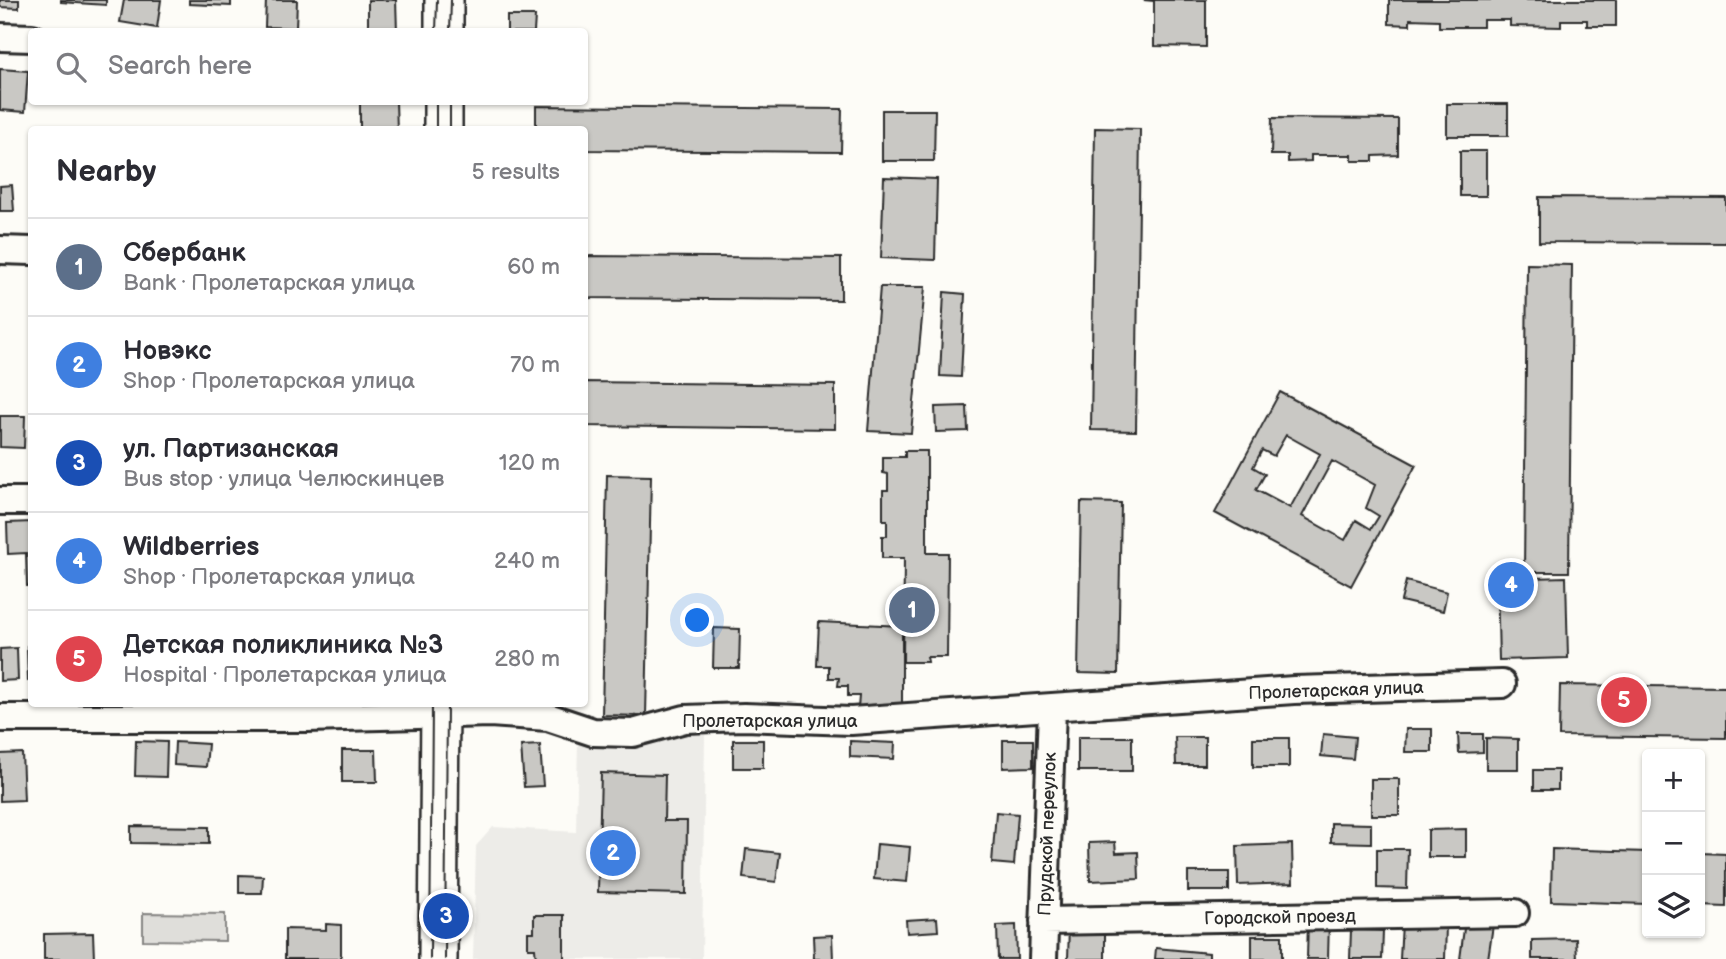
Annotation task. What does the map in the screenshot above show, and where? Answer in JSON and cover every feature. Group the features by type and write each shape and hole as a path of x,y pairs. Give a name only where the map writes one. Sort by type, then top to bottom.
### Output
{"main road":[{"path":"444,0 444,28"},
{"path":"443,105 443,126"},
{"path":"438,959 440,708"}],"street":[{"path":"0,37 28,38"},
{"path":"0,250 28,251"},
{"path":"0,501 28,501"},
{"name":"Пролетарская улица","path":"0,718 308,718 440,708 548,717 593,732 634,733 685,719 744,717 851,721 1294,690 1502,684"},
{"name":"Прудской переулок","path":"1043,959 1052,709"},
{"name":"Городской проезд","path":"1044,921 1515,913"}],"shaded area":[{"path":"670,734 705,735 702,959 473,959 476,846 493,827 576,832 578,740 651,744"},
{"path":"143,913 225,914 225,941 143,940"}],"building":[{"path":"0,0 19,0 19,8 0,7"},
{"path":"106,0 106,5 61,2"},
{"path":"124,0 161,0 157,28 120,22"},
{"path":"189,0 231,0 231,6 189,4"},
{"path":"266,0 297,0 296,28 265,27"},
{"path":"368,0 396,0 397,28 368,28"},
{"path":"1143,0 1206,0 1206,47 1154,46 1154,1"},
{"path":"1389,0 1616,0 1616,26 1587,26 1587,20 1561,20 1561,27 1510,26 1510,20 1483,20 1483,27 1439,27 1439,20 1410,19 1410,25 1389,24"},
{"path":"507,16 535,16 534,28 507,28"},
{"path":"0,69 28,71 25,112 0,110"},
{"path":"1447,104 1508,104 1508,136 1447,136"},
{"path":"360,105 396,105 397,126 360,126"},
{"path":"536,106 842,109 841,152 588,150 588,126 536,126"},
{"path":"882,110 935,110 934,161 882,161"},
{"path":"1272,118 1398,119 1398,155 1373,156 1373,161 1352,161 1352,155 1311,155 1311,161 1288,162 1288,155 1271,155"},
{"path":"1095,128 1140,129 1136,431 1091,430"},
{"path":"1460,151 1486,151 1486,196 1460,196"},
{"path":"884,177 937,179 935,260 881,258"},
{"path":"12,185 14,211 0,211 0,186"},
{"path":"1539,197 1726,198 1726,243 1539,242"},
{"path":"588,256 841,258 841,300 588,298"},
{"path":"1527,264 1572,265 1569,572 1524,572"},
{"path":"880,287 925,287 911,433 868,431"},
{"path":"944,292 965,294 961,377 940,376"},
{"path":"588,382 835,385 835,429 588,426"},
{"path":"1280,392 1416,465 1351,586 1215,513","holes":["1286,435 1320,454 1290,508 1256,490 1265,474 1253,467 1262,450 1274,456","1332,461 1375,485 1366,508 1379,516 1371,529 1356,520 1345,540 1302,516"]},
{"path":"967,406 968,431 936,432 935,407"},
{"path":"0,416 25,416 24,448 0,447"},
{"path":"905,451 927,451 927,553 948,553 947,657 927,657 928,662 903,662 904,558 882,558 882,536 887,536 887,520 883,520 883,490 888,490 888,474 883,473 883,457 905,457"},
{"path":"607,475 651,476 646,716 602,715"},
{"path":"1081,502 1121,503 1118,674 1078,673"},
{"path":"28,522 28,586 26,553 8,554 7,523"},
{"path":"1566,577 1568,658 1499,660 1497,579"},
{"path":"1406,581 1447,592 1443,611 1401,601"},
{"path":"819,622 902,626 902,708 858,708 859,696 848,696 848,686 838,686 839,678 829,678 829,666 817,666"},
{"path":"714,628 740,629 739,668 713,668"},
{"path":"17,648 18,680 0,681 0,649"},
{"path":"1560,685 1726,687 1726,738 1559,736"},
{"path":"1406,729 1432,729 1432,752 1405,752"},
{"path":"1323,734 1355,737 1353,759 1321,756"},
{"path":"1458,734 1483,734 1483,752 1459,753"},
{"path":"1078,737 1132,737 1132,771 1078,771"},
{"path":"1175,737 1205,737 1205,765 1176,765"},
{"path":"1253,738 1289,738 1289,767 1253,767"},
{"path":"1486,738 1518,739 1518,769 1486,769"},
{"path":"733,740 763,740 763,768 733,768"},
{"path":"1003,740 1033,740 1033,767 1003,768"},
{"path":"136,741 167,742 166,777 135,776"},
{"path":"850,741 895,743 894,759 850,757"},
{"path":"175,742 208,744 206,767 174,765"},
{"path":"540,745 543,786 524,787 521,746"},
{"path":"342,750 376,750 377,782 342,782"},
{"path":"22,753 24,800 0,801 0,754"},
{"path":"1534,770 1558,770 1558,790 1534,790"},
{"path":"601,773 665,775 664,821 687,821 686,894 598,892"},
{"path":"1371,779 1399,779 1399,815 1371,815"},
{"path":"996,812 1018,814 1014,865 992,863"},
{"path":"1331,823 1371,824 1371,843 1331,842"},
{"path":"131,826 209,827 209,844 131,843"},
{"path":"1466,829 1466,857 1428,857 1428,830"},
{"path":"1115,842 1116,853 1138,852 1139,879 1090,881 1089,843"},
{"path":"877,844 910,847 907,882 874,879"},
{"path":"1292,844 1293,883 1238,885 1237,846"},
{"path":"746,849 780,853 776,882 743,878"},
{"path":"1377,849 1408,849 1407,889 1377,888"},
{"path":"1552,849 1642,852 1642,904 1551,901"},
{"path":"1705,853 1726,854 1726,907 1705,906"},
{"path":"1188,872 1229,872 1229,891 1188,891"},
{"path":"239,875 263,876 262,893 239,893"},
{"path":"534,915 564,915 564,959 536,959 535,948 528,948 528,932 534,932"},
{"path":"937,918 938,931 907,933 906,920"},
{"path":"1308,919 1329,920 1328,959 1307,959"},
{"path":"1465,921 1493,925 1488,959 1460,959"},
{"path":"1402,923 1446,925 1445,959 1400,959"},
{"path":"326,924 341,925 341,959 285,959 285,929 326,930"},
{"path":"1016,925 1017,959 998,959 997,926"},
{"path":"1069,926 1105,927 1105,959 1068,959"},
{"path":"1351,930 1383,931 1382,959 1350,959"},
{"path":"93,933 94,959 44,959 44,934"},
{"path":"832,935 833,959 814,959 813,936"},
{"path":"1252,936 1282,936 1282,959 1252,959"},
{"path":"1576,939 1577,959 1532,959 1532,940"},
{"path":"1156,948 1209,953 1209,959 1155,959"}],"tram line":[{"path":"436,28 437,0"},
{"path":"450,28 451,0"},
{"path":"436,105 436,126"},
{"path":"450,105 450,126"},
{"path":"430,959 432,707"},
{"path":"445,959 447,707"}],"place":[{"name":"Wildberries","path":"1511,585"},
{"name":"Сбербанк","path":"912,610"},
{"name":"Детская поликлиника №3","path":"1624,700"},
{"name":"Новэкс","path":"613,853"},
{"name":"ул. Партизанская","path":"446,916"}]}
